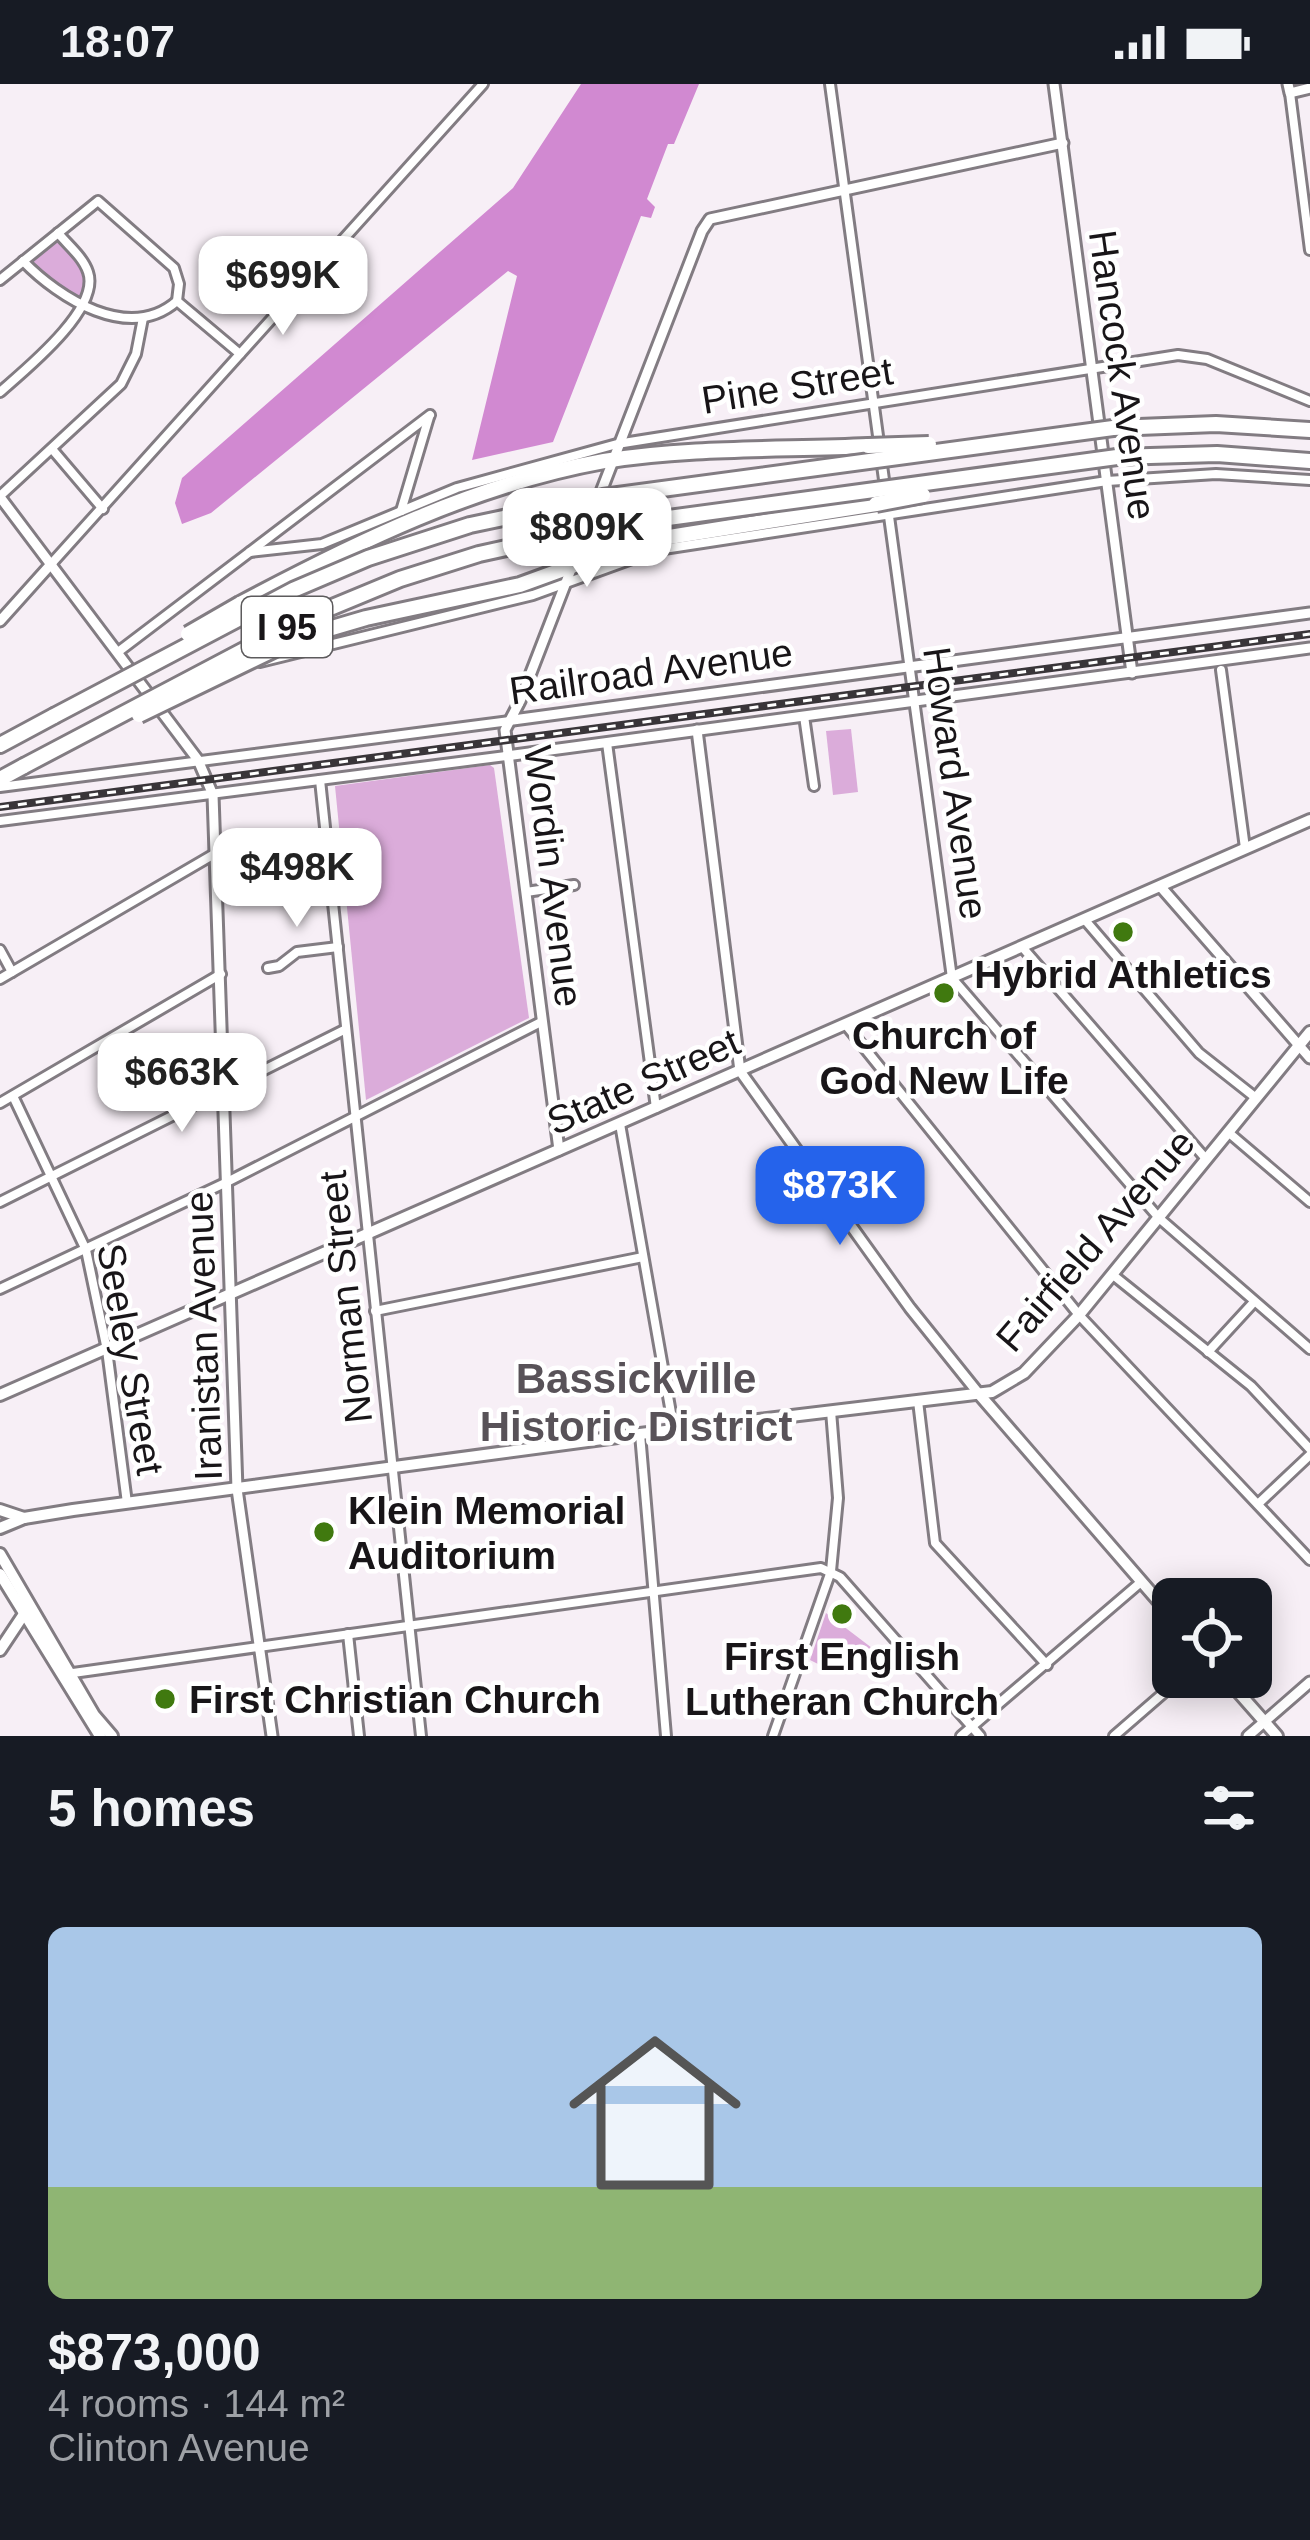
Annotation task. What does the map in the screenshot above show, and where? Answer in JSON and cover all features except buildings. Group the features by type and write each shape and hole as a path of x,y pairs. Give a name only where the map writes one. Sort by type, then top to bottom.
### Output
{"highway":[{"name":"I 95","path":"0,745 305,584 470,525 614,495 1113,428 1202,424 1310,430"},
{"path":"54,716 240,604 336,553 412,520 543,477 611,460 988,444"},
{"name":"I 95","path":"0,783 291,625 426,570 586,530 1117,458 1204,454 1310,461"},
{"path":"24,766 298,638 366,618 569,574 649,539 923,495 934,481"}],"main road":[{"name":"State Street","path":"0,1395 1310,820"},
{"name":"Fairfield Avenue","path":"0,1528 23,1518 640,1434 979,1394 1012,1383 1113,1275 1310,1032"},
{"path":"979,1394 1152,1594"},
{"name":"Fairfield Avenue","path":"0,1510 23,1518"},
{"path":"0,1554 100,1736"},
{"path":"0,1574 28,1612"},
{"path":"0,1650 28,1612"},
{"path":"64,1674 112,1736"},
{"path":"1243,1698 1276,1736"}],"street":[{"path":"0,621 483,84"},
{"name":"Howard Avenue","path":"830,84 952,978 1159,1218 1310,1349"},
{"name":"Hancock Avenue","path":"1054,84 1132,673"},
{"path":"1310,88 1289,88 1310,250"},
{"name":"Wordin Avenue","path":"559,1150 505,730 513,720 702,231 710,219 1063,143"},
{"path":"0,280 23,261 98,201 174,268 177,301 164,312 143,318 81,306 43,282 23,261"},
{"path":"0,392 67,328 89,286 88,272 58,233"},
{"path":"177,301 240,354"},
{"path":"0,496 121,384 137,349 143,318"},
{"name":"Pine Street","path":"250,552 322,544 492,477 617,444 1178,356 1207,359 1310,401"},
{"path":"118,652 430,415 400,511"},
{"path":"52,449 103,509"},
{"path":"160,708 245,666 533,595 569,574 657,550 1107,481 1216,474 1310,480"},
{"name":"Iranistan Avenue","path":"0,496 198,760 213,795 237,1490 272,1736"},
{"path":"285,526 292,543 300,548"},
{"name":"Railroad Avenue","path":"0,783 1310,613"},
{"name":"Railroad Avenue","path":"0,825 12,819 1310,648"},
{"path":"1221,670 1245,848"},
{"path":"804,716 814,786"},
{"path":"697,730 740,1071 910,1308 979,1394"},
{"path":"607,743 656,1108"},
{"name":"Norman Street","path":"320,780 421,1736"},
{"path":"0,979 216,853"},
{"path":"524,892 574,885"},
{"path":"1160,886 1310,1058"},
{"path":"1085,920 1199,1053 1256,1098"},
{"path":"268,968 297,952 338,947"},
{"path":"1023,948 1206,1159"},
{"path":"0,950 12,972"},
{"path":"0,1103 221,974"},
{"path":"0,1288 227,1182 542,1022"},
{"path":"846,1025 1079,1315 1310,1559"},
{"path":"0,1202 344,1030"},
{"name":"Seeley Street","path":"13,1096 86,1250 107,1350 128,1503"},
{"path":"620,1124 674,1430"},
{"path":"1228,1132 1310,1202"},
{"path":"375,1311 643,1257"},
{"path":"1113,1275 1251,1386 1310,1452 1258,1504"},
{"path":"1208,1352 1254,1302"},
{"path":"918,1399 935,1544 1047,1665"},
{"path":"773,1736 831,1570 838,1498 831,1410"},
{"path":"640,1434 666,1736"},
{"path":"64,1674 815,1568 831,1570 980,1736"},
{"path":"961,1736 1141,1582"},
{"path":"348,1634 359,1736"},
{"path":"1248,1736 1310,1682"},
{"path":"1114,1736 1157,1698"}],"shaded area":[{"path":"581,84 699,84 647,199 655,207 651,218 641,216 553,442 472,460 517,276 508,271 211,513 182,524 175,503 182,478 513,188"},
{"path":"61,240 83,274 81,298 32,265"},
{"path":"851,729 858,792 833,795 826,731"},
{"path":"490,765 529,1018 366,1100 335,786"},
{"path":"826,1613 872,1648 854,1661 846,1654 828,1669 810,1660"}],"railway":[{"path":"0,807 1310,634"}],"place":[{"name":"Hybrid Athletics","path":"1123,932"},
{"name":"Church of God New Life","path":"944,993"},
{"name":"Klein Memorial Auditorium","path":"324,1532"},
{"name":"First English Lutheran Church","path":"842,1614"},
{"name":"First Christian Church","path":"165,1699"}],"district":[{"name":"Bassickville Historic District","path":"636,1402"}]}
